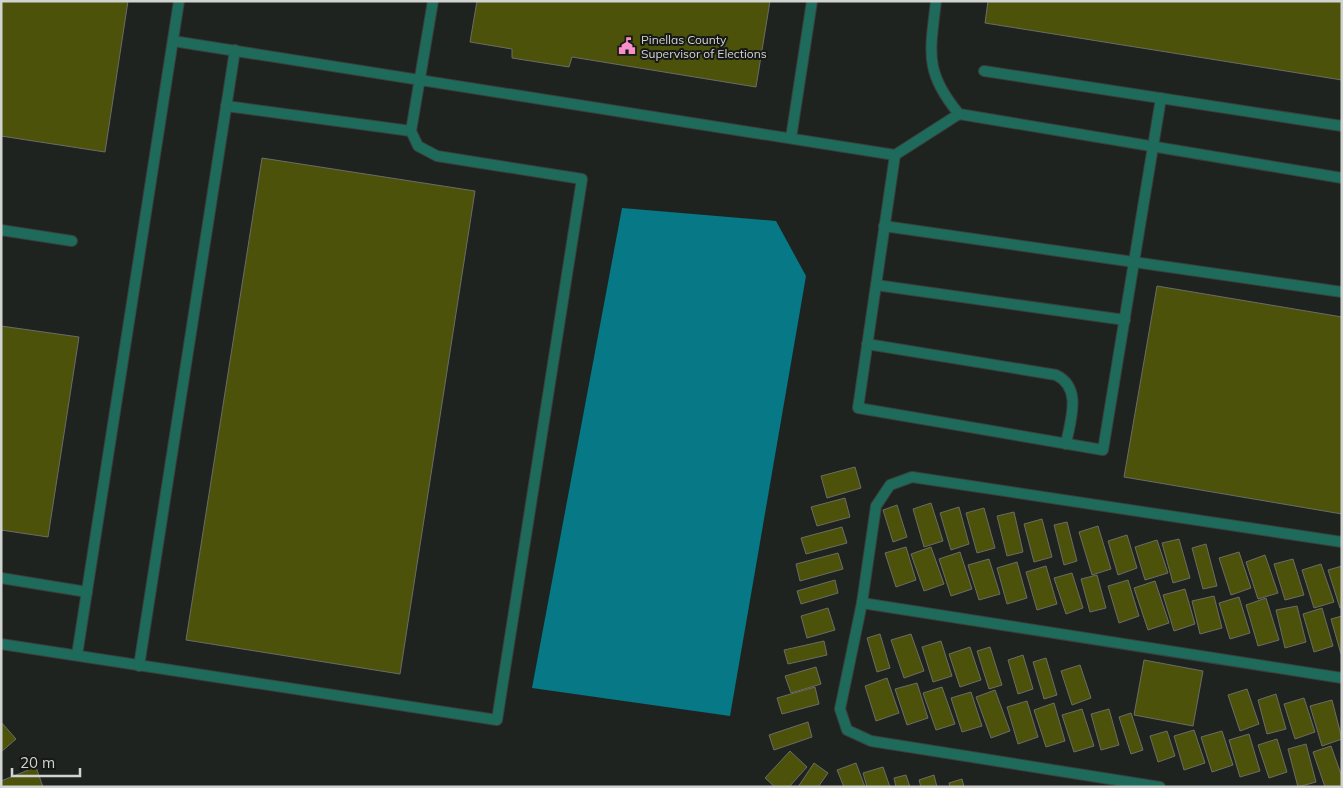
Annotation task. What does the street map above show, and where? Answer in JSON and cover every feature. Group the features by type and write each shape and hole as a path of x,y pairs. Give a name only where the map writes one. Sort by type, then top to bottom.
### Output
{"lane":[{"path":"77,655 180,1"},
{"path":"1,644 497,720 582,179 437,156 418,146 411,132 432,1"},
{"path":"791,138 812,1"},
{"path":"936,1 931,48 933,72 943,94 959,114 1342,178"},
{"path":"173,41 895,155 959,114"},
{"path":"139,666 235,50"},
{"path":"984,71 1342,126"},
{"path":"895,155 858,408 1103,450 1161,98"},
{"path":"226,106 411,132"},
{"path":"884,226 1342,292"},
{"path":"1,230 72,241"},
{"path":"876,285 1125,320"},
{"path":"867,344 1056,375 1064,378 1072,391 1073,401 1066,444"},
{"path":"1160,787 871,741 847,730 840,709 862,603 876,506 890,485 912,477 1342,542"},
{"path":"1,578 88,592"},
{"path":"862,603 1342,678"}],"water":[{"path":"622,208 776,221 806,276 730,716 532,688"}],"building":[{"path":"1,1 128,1 105,152 1,136"},
{"name":"Pinellas County Supervisor of Elections","path":"477,1 770,1 756,87 572,57 569,67 512,58 512,49 470,42"},
{"path":"988,1 1342,1 1342,80 985,23"},
{"path":"262,158 475,191 400,674 186,640"},
{"path":"1157,286 1342,317 1342,514 1124,477"},
{"path":"1,326 79,337 48,537 1,530"},
{"path":"855,467 861,488 827,498 821,476"},
{"path":"845,498 850,517 817,526 811,507"},
{"path":"931,503 943,541 924,547 913,509"},
{"path":"897,505 907,537 893,542 883,510"},
{"path":"959,507 969,544 951,550 940,513"},
{"path":"984,508 995,548 977,553 966,513"},
{"path":"1014,512 1023,552 1007,556 997,516"},
{"path":"1042,519 1052,557 1034,562 1024,524"},
{"path":"1067,522 1077,561 1064,565 1054,525"},
{"path":"1098,526 1111,569 1092,575 1079,532"},
{"path":"842,527 847,543 806,554 801,538"},
{"path":"1127,535 1137,568 1118,575 1108,541"},
{"path":"1179,539 1190,578 1173,583 1162,543"},
{"path":"1157,540 1168,573 1145,580 1135,547"},
{"path":"1206,544 1217,586 1203,589 1192,548"},
{"path":"906,547 916,580 896,587 885,553"},
{"path":"931,547 944,584 924,591 911,554"},
{"path":"960,552 972,589 951,596 939,559"},
{"path":"1239,552 1251,588 1231,595 1219,558"},
{"path":"838,553 843,569 800,581 796,564"},
{"path":"1265,555 1278,593 1258,599 1246,562"},
{"path":"989,559 1000,594 979,600 968,565"},
{"path":"1293,559 1304,595 1285,600 1274,564"},
{"path":"1017,562 1027,598 1007,604 997,568"},
{"path":"1321,564 1334,602 1314,608 1302,570"},
{"path":"1046,566 1057,604 1037,610 1026,572"},
{"path":"1342,566 1342,608 1340,608 1328,570"},
{"path":"1072,573 1083,608 1066,614 1054,578"},
{"path":"1097,575 1106,608 1090,612 1081,579"},
{"path":"835,580 838,593 801,604 797,591"},
{"path":"1128,580 1139,616 1119,623 1108,586"},
{"path":"1155,581 1169,623 1148,630 1134,588"},
{"path":"1185,589 1195,624 1174,631 1163,595"},
{"path":"1214,596 1222,628 1200,634 1192,601"},
{"path":"1239,597 1250,633 1230,639 1219,603"},
{"path":"1266,598 1279,640 1258,646 1246,605"},
{"path":"1297,606 1306,642 1285,648 1276,610"},
{"path":"828,608 835,630 807,638 801,616"},
{"path":"1322,608 1333,646 1314,652 1303,614"},
{"path":"1342,616 1342,654 1341,654 1331,619"},
{"path":"880,634 890,668 877,672 867,638"},
{"path":"911,634 924,671 904,678 891,640"},
{"path":"824,641 827,655 788,664 784,650"},
{"path":"941,641 952,676 933,682 922,647"},
{"path":"970,647 981,680 960,687 949,654"},
{"path":"990,647 1002,685 989,689 977,651"},
{"path":"1023,655 1033,689 1018,694 1008,660"},
{"path":"1046,658 1057,695 1044,699 1033,662"},
{"path":"1144,660 1203,671 1193,726 1134,715"},
{"path":"1080,665 1091,698 1072,705 1061,671"},
{"path":"816,667 821,684 791,693 785,676"},
{"path":"887,678 899,713 876,721 865,686"},
{"path":"917,683 928,718 907,725 895,689"},
{"path":"815,687 819,704 782,714 777,698"},
{"path":"942,687 955,724 936,730 923,693"},
{"path":"1247,689 1259,724 1240,731 1228,695"},
{"path":"995,690 1010,731 991,738 976,697"},
{"path":"971,692 982,726 962,732 951,698"},
{"path":"1276,694 1286,729 1267,734 1258,700"},
{"path":"1304,698 1315,732 1295,739 1284,704"},
{"path":"1332,700 1342,739 1322,746 1310,706"},
{"path":"1027,701 1038,737 1018,744 1007,707"},
{"path":"1054,703 1065,741 1046,747 1034,710"},
{"path":"1082,709 1094,746 1074,752 1062,715"},
{"path":"1109,709 1119,745 1101,750 1091,714"},
{"path":"1131,713 1143,750 1131,754 1119,717"},
{"path":"1,722 16,739 1,752"},
{"path":"808,722 812,737 774,750 769,735"},
{"path":"1194,730 1205,763 1184,770 1174,736"},
{"path":"1167,731 1175,756 1158,762 1150,736"},
{"path":"1222,731 1233,765 1212,772 1201,737"},
{"path":"1249,734 1260,771 1240,777 1229,740"},
{"path":"1277,739 1287,772 1269,778 1258,745"},
{"path":"1306,744 1316,782 1298,787 1288,749"},
{"path":"1331,746 1342,777 1342,786 1339,787 1325,787 1313,752"},
{"path":"790,751 807,767 789,787 775,787 765,778"},
{"path":"814,763 828,773 818,787 798,787"},
{"path":"856,763 865,787 844,787 837,770"},
{"path":"36,767 43,787 1,787 1,781"},
{"path":"883,767 890,787 867,787 863,773"},
{"path":"906,775 910,787 896,787 894,778"},
{"path":"934,775 937,787 921,787 919,780"},
{"path":"962,779 964,787 950,787 949,783"}],"place":[{"name":"Pinellas County Supervisor of Elections","path":"627,46"}]}
